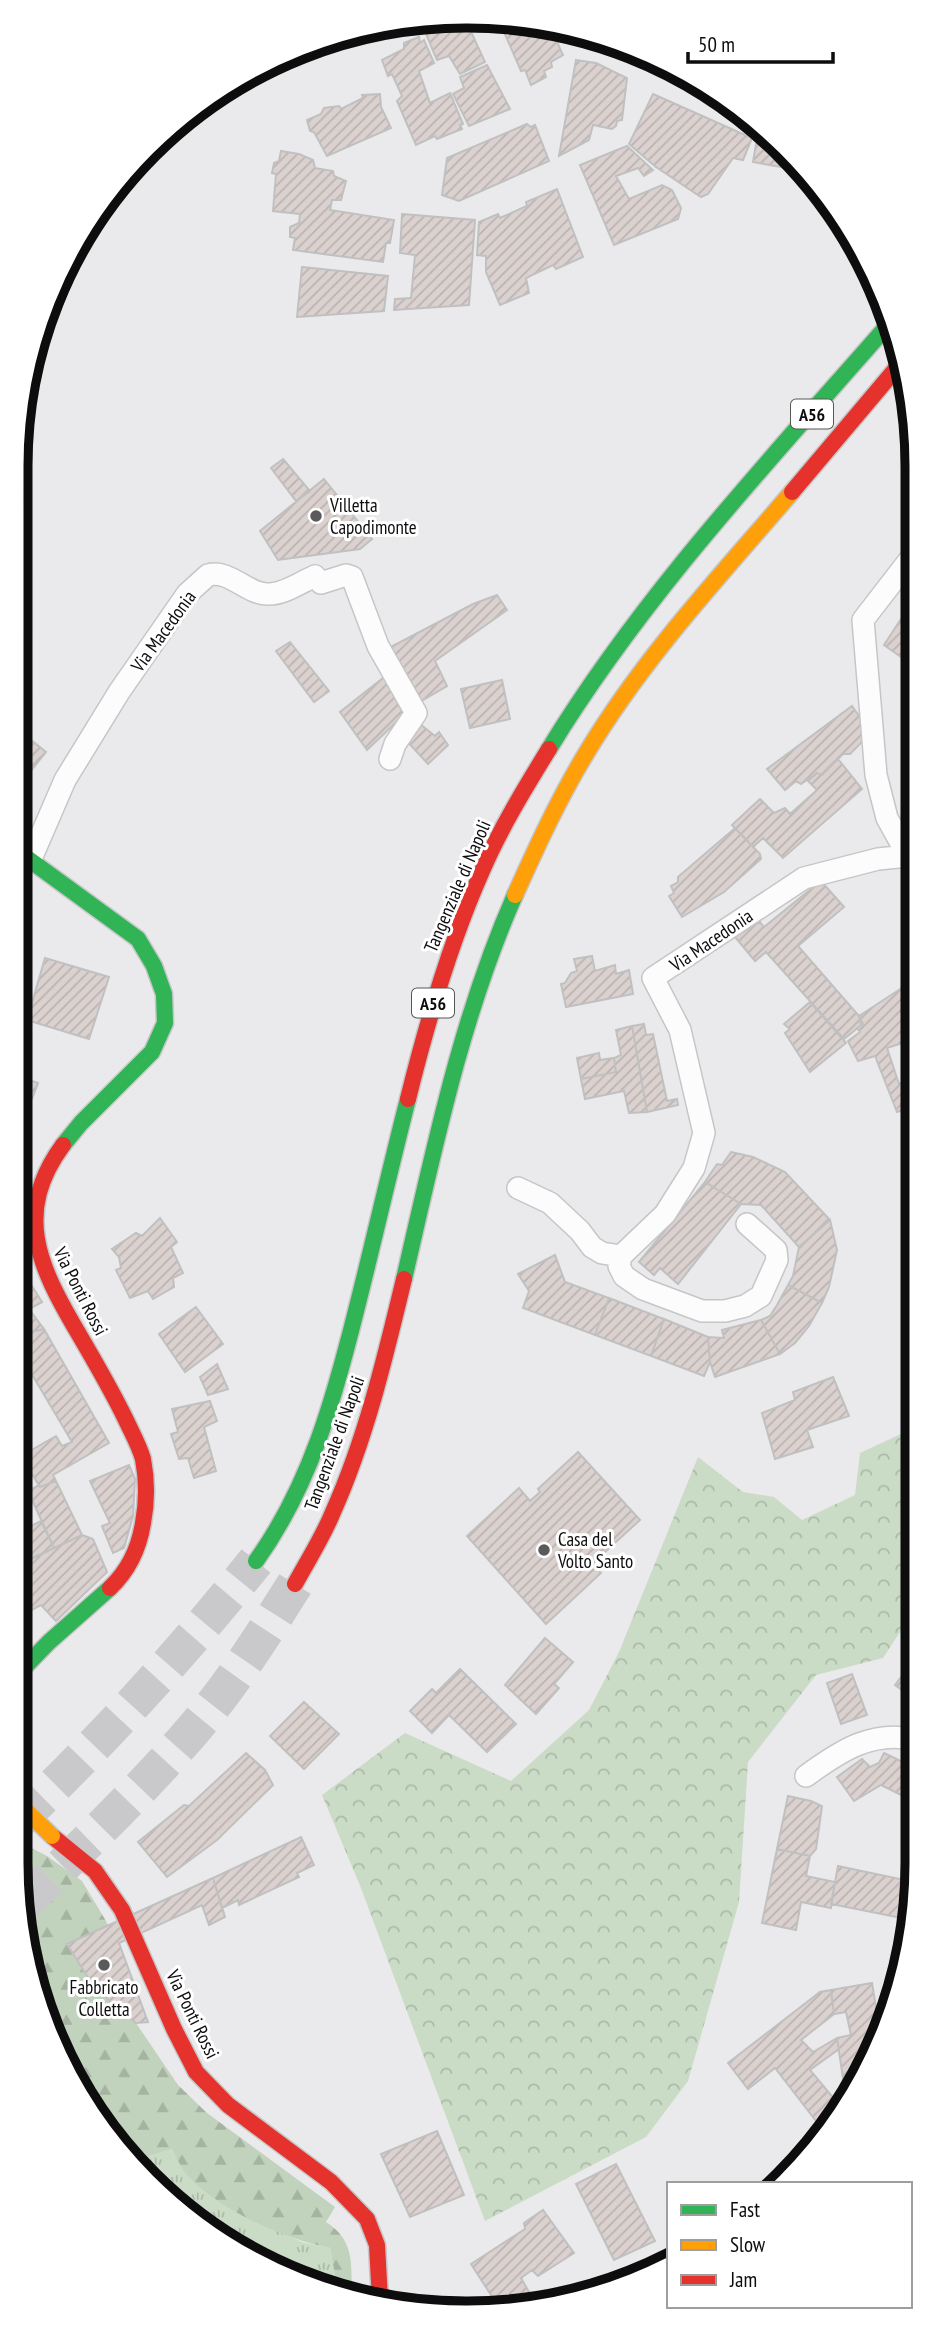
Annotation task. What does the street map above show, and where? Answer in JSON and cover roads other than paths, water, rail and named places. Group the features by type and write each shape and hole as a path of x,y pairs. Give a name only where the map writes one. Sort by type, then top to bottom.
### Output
{"main road":[{"name":"Tangenziale di Napoli","path":"256,1561 292,1507 317,1449 334,1398 416,1063 436,994 482,870 515,807 589,685 637,619 883,330"},
{"name":"Tangenziale di Napoli","path":"295,1584 333,1513 363,1431 383,1366 432,1159 475,996 492,947 549,818 587,751 666,640 894,371"},
{"name":"Via Ponti Rossi","path":"28,860 138,939 152,959 162,981 166,1009 163,1029 152,1052 71,1133 46,1172 34,1209 36,1250 40,1263 54,1293 119,1406 143,1459 147,1499 144,1527 129,1566 115,1583 28,1662"},
{"name":"Via Ponti Rossi","path":"28,1813 95,1871 122,1910 174,2029 196,2072 228,2105 331,2182 367,2219 377,2245 380,2293"}],"street":[{"name":"Via Macedonia","path":"905,566 863,620 876,775 887,818 905,847"},
{"name":"Via Macedonia","path":"28,847 119,692 187,594 208,575 214,573 261,594 279,593 315,576 321,583 346,575 354,579 378,646 416,713 395,744 390,758"},
{"name":"Via Macedonia","path":"621,1256 665,1214 694,1168 704,1133 680,1030 653,978 804,878 878,859 905,857"},
{"path":"518,1188 550,1203 580,1231 592,1247 603,1253 621,1256 619,1266 624,1276 643,1289 702,1311 725,1311 745,1306 761,1296 777,1260 776,1250 747,1224"},
{"path":"806,1776 838,1753 865,1740 885,1737 905,1739"}],"tunnel":[{"path":"28,1811 140,1696 256,1561"},
{"path":"30,1897 135,1794 198,1724 237,1673 295,1584"}],"place":[{"name":"Villetta Capodimonte","path":"316,516"},
{"name":"Casa del Volto Santo","path":"544,1550"},
{"name":"Fabbricato Colletta","path":"104,1965"}]}
